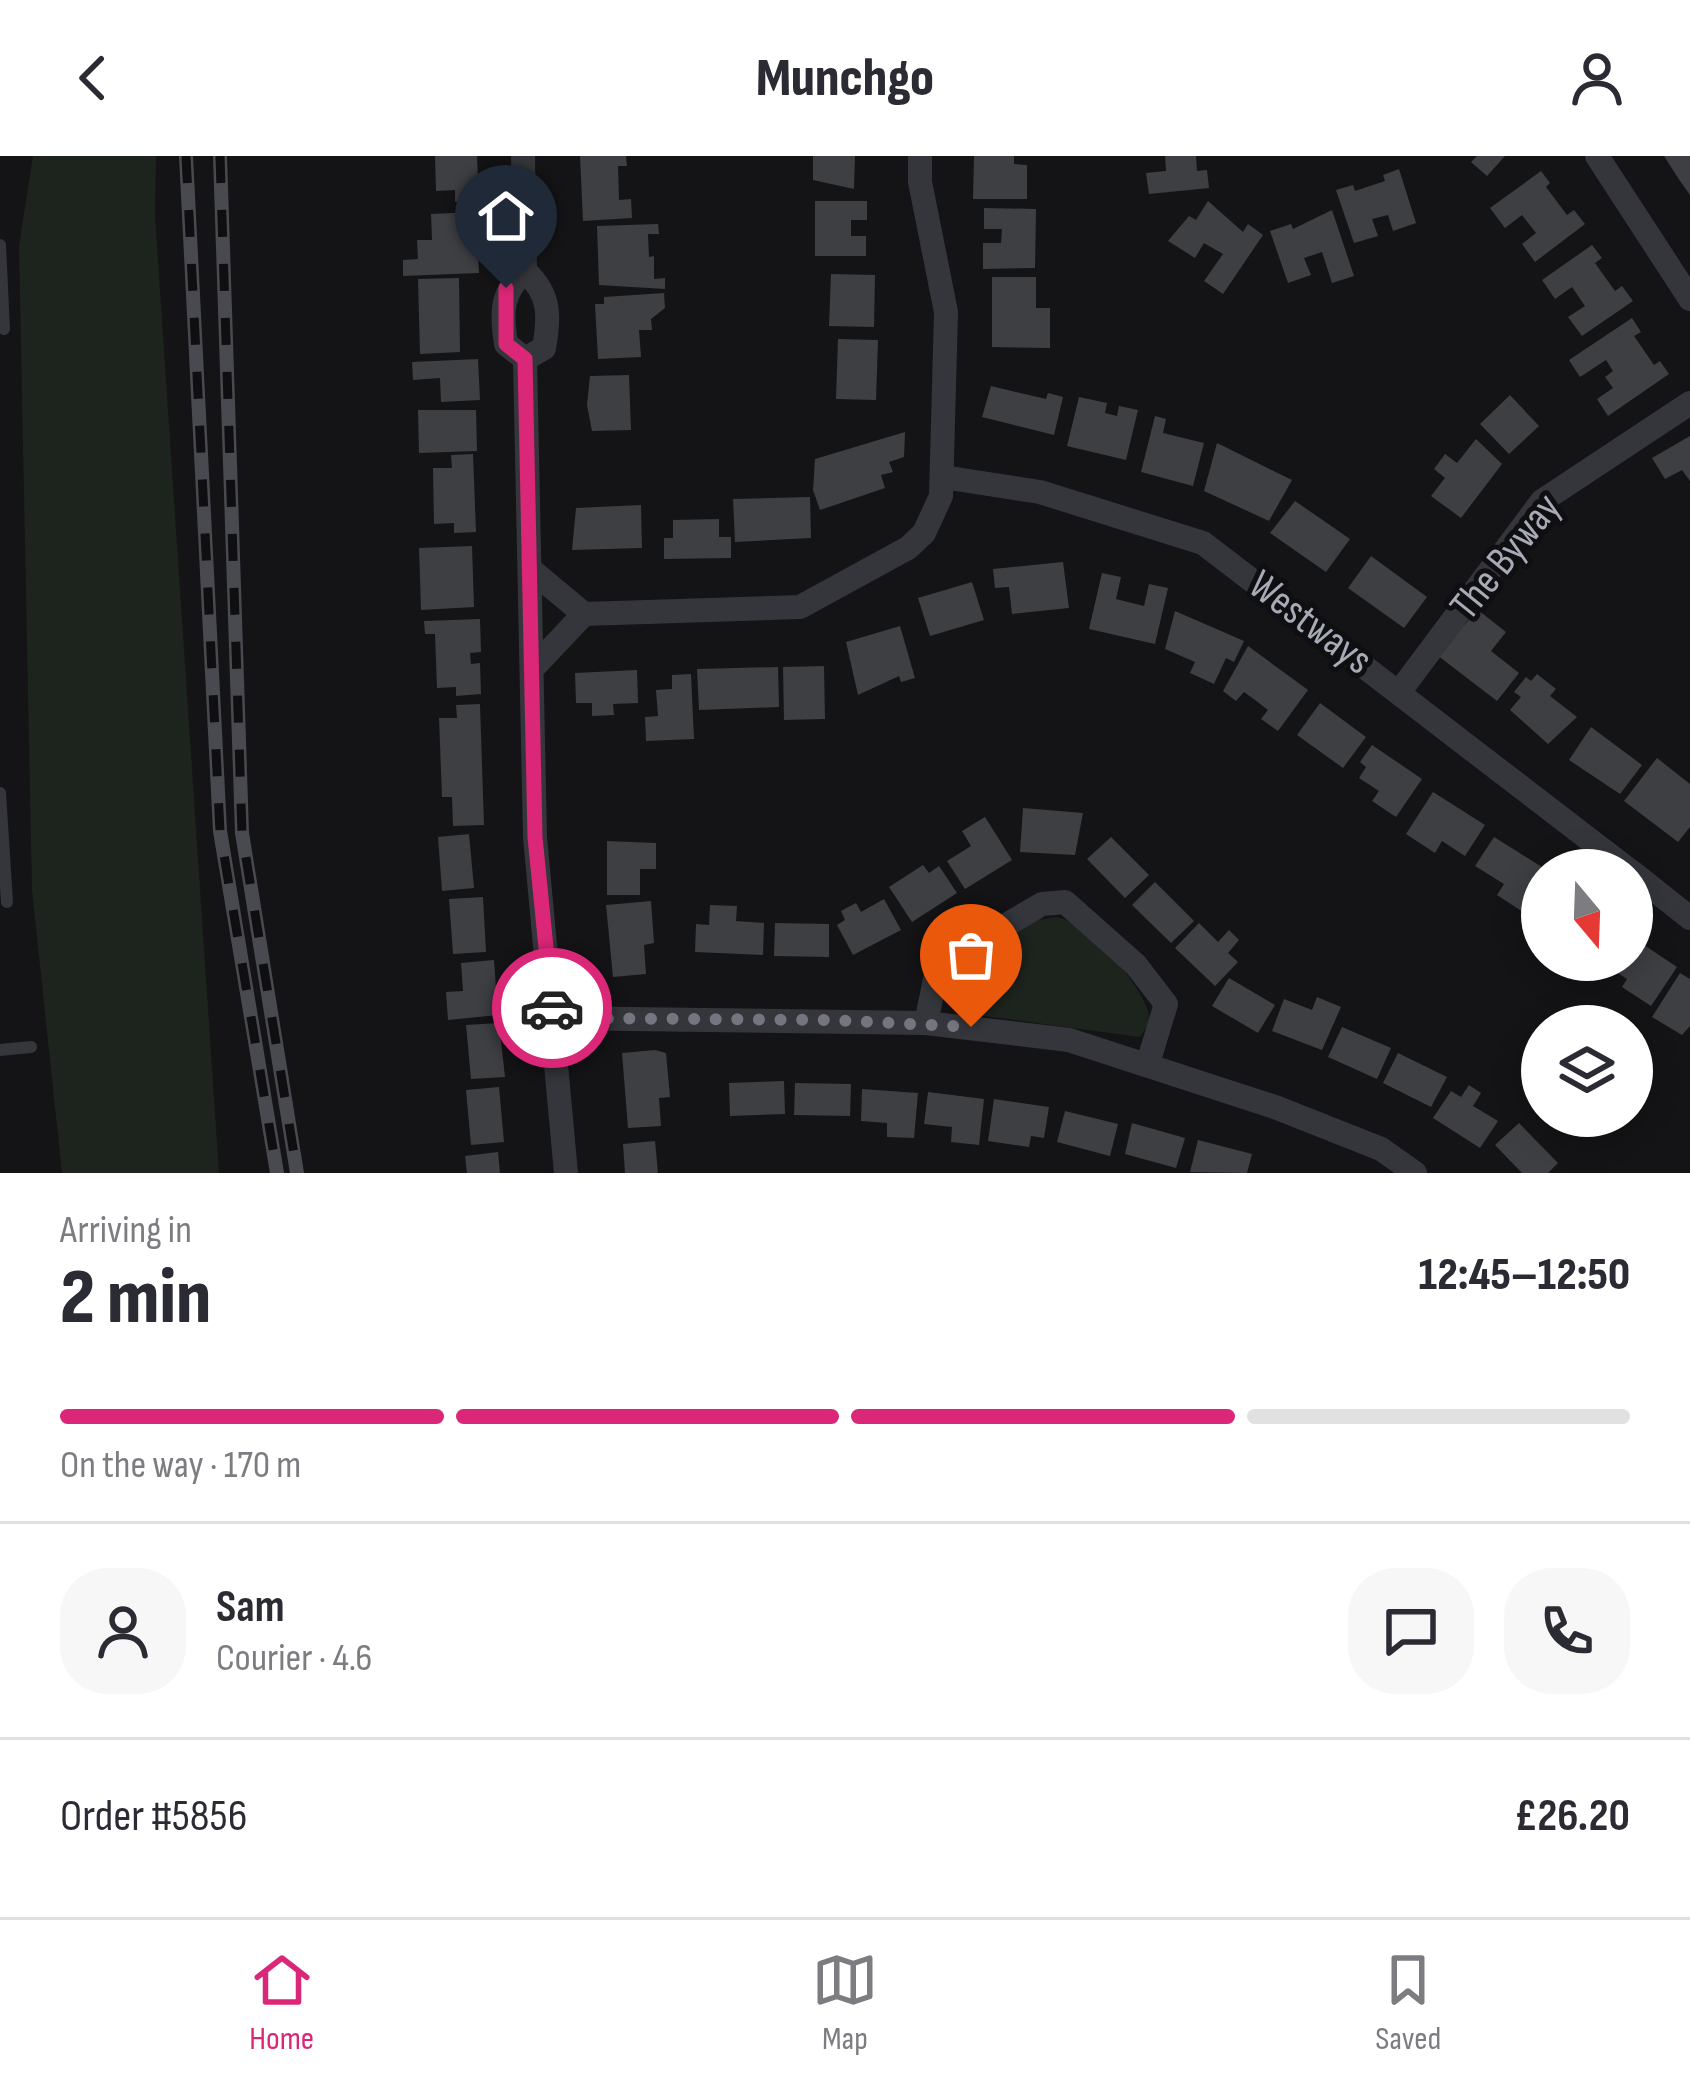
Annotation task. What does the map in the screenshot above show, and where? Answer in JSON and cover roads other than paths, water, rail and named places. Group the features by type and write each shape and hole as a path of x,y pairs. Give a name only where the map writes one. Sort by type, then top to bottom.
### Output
{"street":[{"path":"523,156 525,271 544,289 549,321 544,347 525,359"},
{"path":"530,569 584,614 800,607 908,548 937,512 943,477 945,292 920,182 920,156"},
{"path":"1598,156 1690,299"},
{"path":"525,271 506,288 502,319 506,344 525,359"},
{"path":"525,359 535,837 566,1173"},
{"name":"The Byway","path":"1400,691 1542,501 1690,403"},
{"name":"Westways","path":"943,477 1040,492 1203,543 1602,849"},
{"path":"533,668 584,614"},
{"name":"Westways","path":"1653,889 1690,918"},
{"path":"926,1023 938,965 1042,904 1065,902 1136,965 1166,1004 1148,1063"},
{"path":"553,1018 926,1023 1069,1040 1148,1063 1381,1149 1415,1173"}],"lane":[{"path":"0,245 4,329"},
{"path":"0,793 7,902"},
{"path":"0,1050 31,1047"}],"railway":[{"path":"186,156 220,831 277,1173"},
{"path":"220,156 242,833 297,1173"}]}
